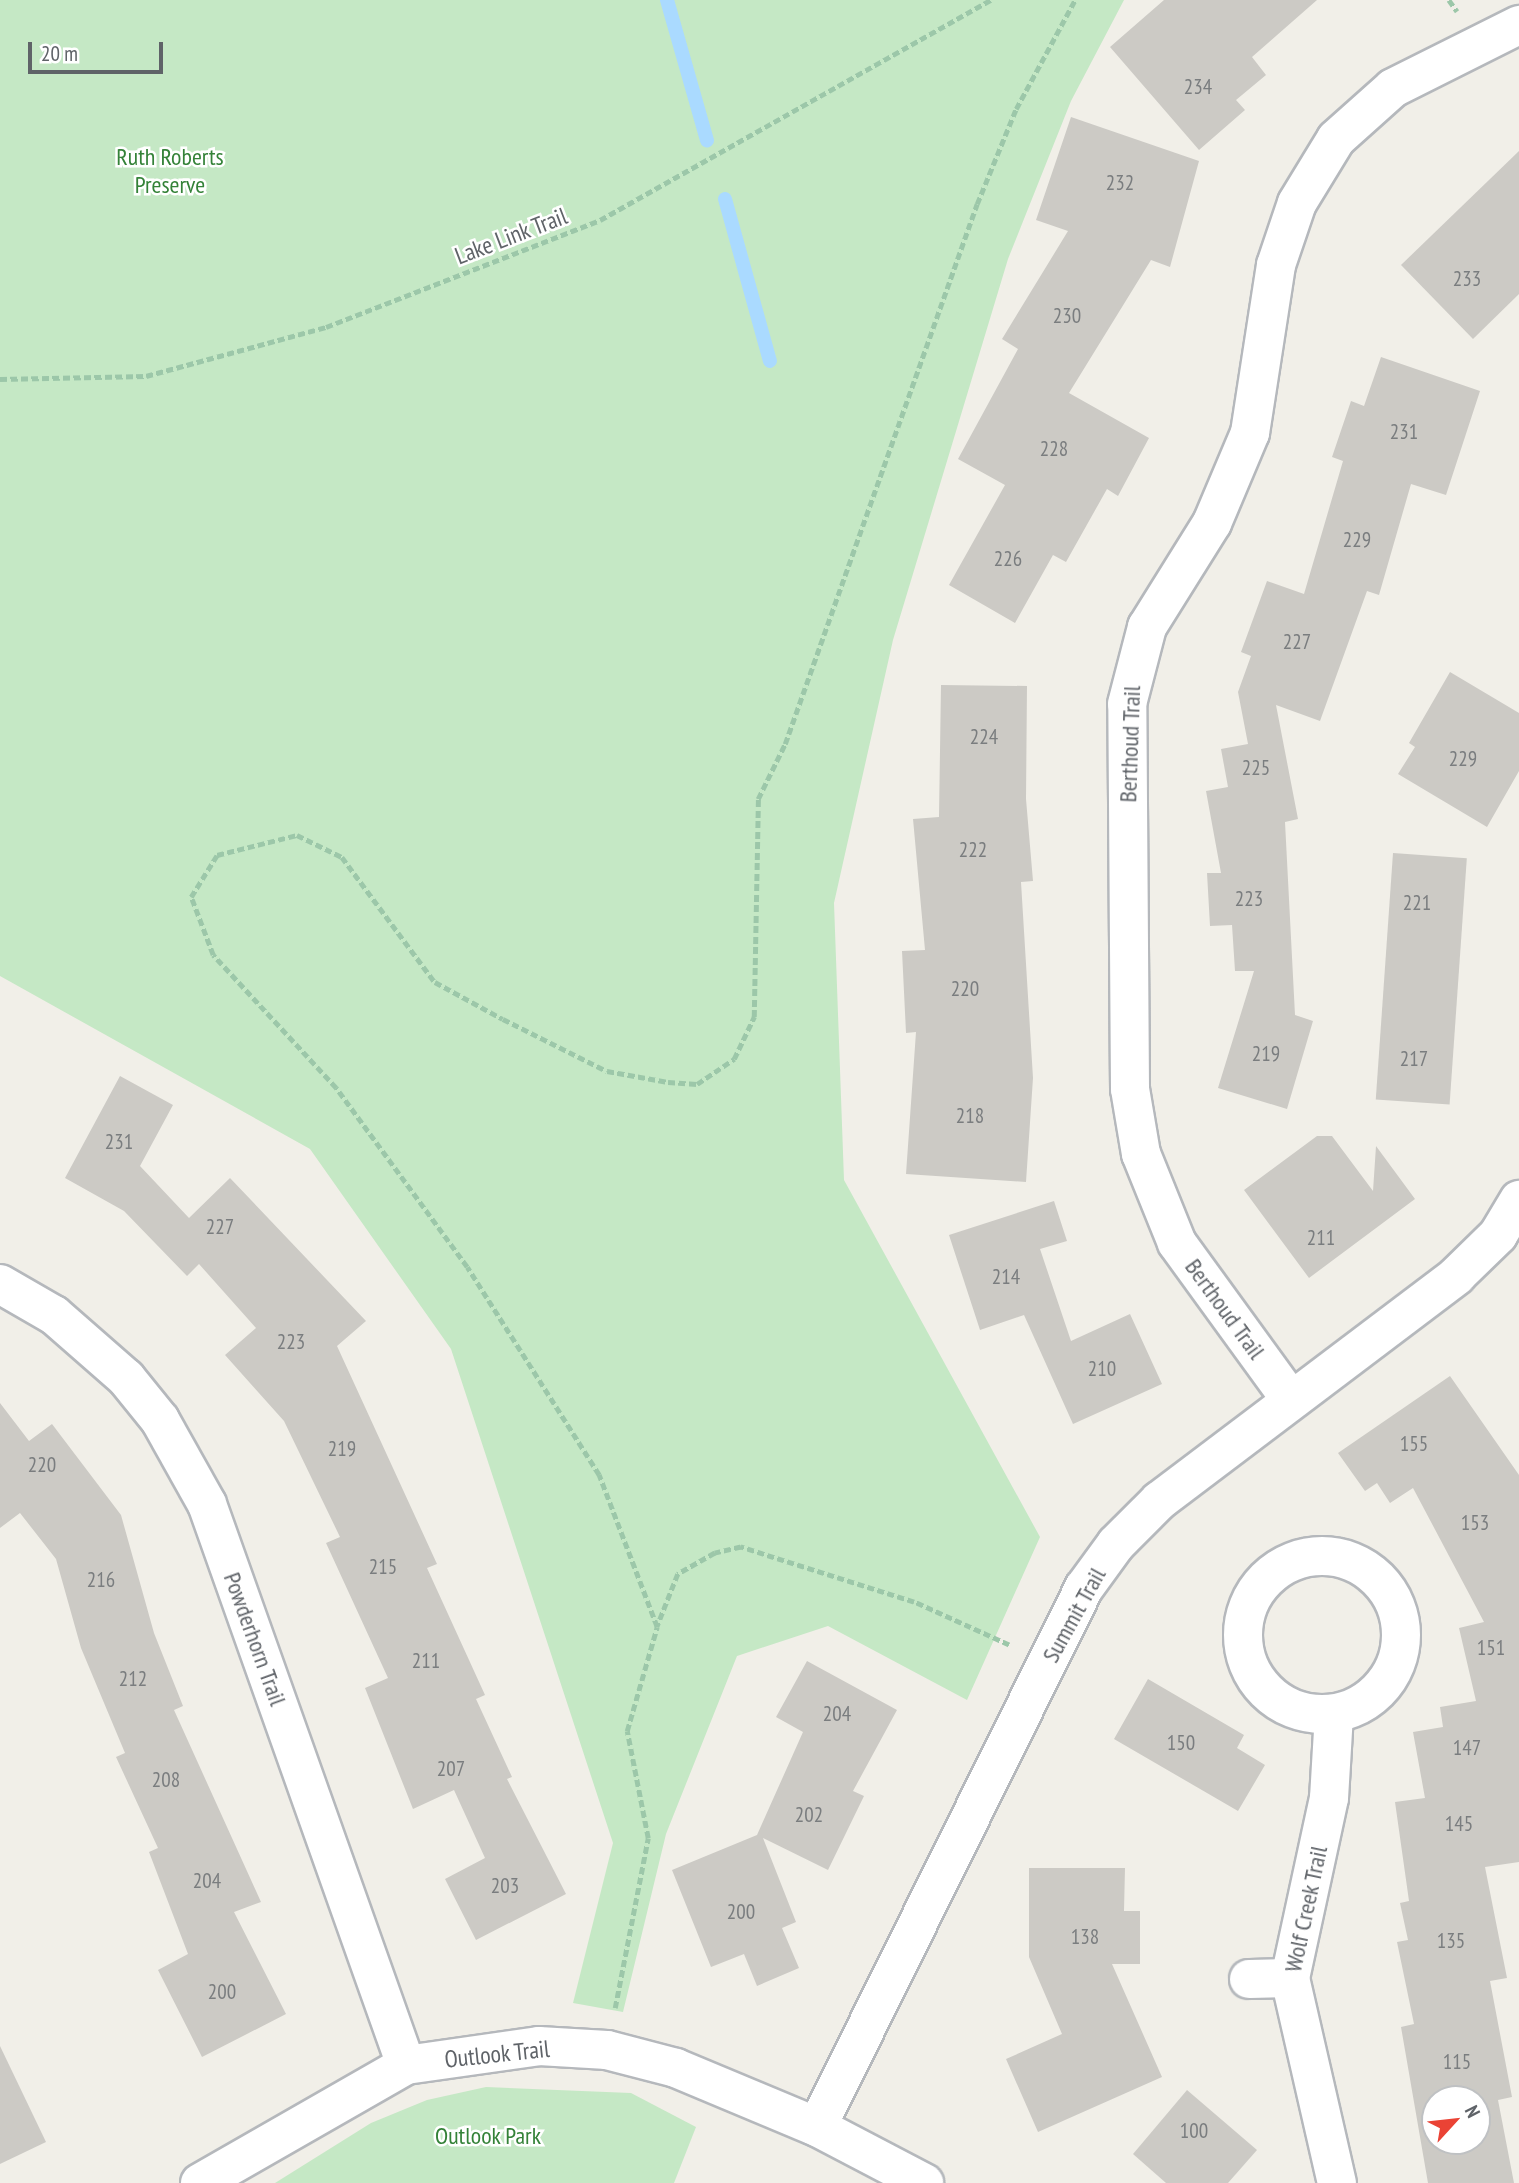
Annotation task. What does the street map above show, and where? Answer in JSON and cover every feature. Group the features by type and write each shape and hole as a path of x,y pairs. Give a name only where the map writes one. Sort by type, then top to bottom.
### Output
{"street":[{"name":"Berthoud Trail","path":"1291,1400 1177,1243 1141,1154 1130,1089 1127,704 1147,627 1212,523 1250,433 1276,265 1297,203 1336,139 1392,88 1519,25"},
{"name":"Summit Trail","path":"817,2127 1084,1588 1116,1544 1159,1501 1456,1276 1498,1235 1519,1200"},
{"name":"Powderhorn Trail","path":"0,1284 54,1315 126,1378 160,1420 207,1504 406,2065"},
{"path":"1314,1556 1341,1558 1386,1588 1401,1639 1381,1688 1334,1714 1309,1713 1265,1690 1244,1644 1244,1619 1269,1576 1314,1556"},
{"name":"Wolf Creek Trail","path":"1334,1714 1329,1798 1290,1978 1337,2183"},
{"path":"1249,1979 1290,1978"},
{"name":"Outlook Trail","path":"200,2183 406,2065 539,2046 607,2050 676,2068 817,2127 923,2183"}],"path":[{"name":"Lake Link Trail","path":"0,379 146,376 339,322 600,219 991,0"},
{"path":"657,1627 599,1475 467,1267 336,1088 213,955 191,897 217,855 297,835 342,857 380,917 435,982 503,1019 607,1071 667,1083 697,1084 734,1059 754,1017 758,799 785,744 977,204 1016,109 1075,0"},
{"path":"607,2050 648,1838 626,1731 657,1627 678,1574 715,1553 741,1547 914,1602 1048,1660"}],"green space":[{"name":"Ruth Roberts Preserve","path":"0,0 1124,0 1071,101 1008,259 893,640 834,903 844,1180 1040,1537 967,1700 828,1626 737,1656 666,1834 623,2012 573,2003 613,1843 451,1349 310,1149 0,976"},
{"name":"Outlook Park","path":"486,2087 631,2093 696,2127 674,2183 275,2183 371,2123 427,2100"}],"building":[{"path":"1164,0 1317,0 1252,57 1266,75 1236,100 1245,110 1199,150 1110,47"},
{"path":"1071,117 1199,161 1170,267 1151,260 1069,393 1149,438 1118,496 1107,489 1066,562 1053,555 1015,623 949,585 1005,485 958,459 1018,349 1002,339 1068,231 1036,220"},
{"path":"1519,151 1519,294 1473,339 1401,265"},
{"path":"1381,357 1480,391 1446,495 1411,484 1379,595 1367,591 1320,721 1276,705 1298,819 1285,822 1295,1015 1313,1021 1287,1109 1218,1088 1254,971 1235,971 1232,925 1210,926 1207,873 1221,873 1206,791 1228,787 1221,749 1248,744 1238,692 1251,656 1241,652 1267,581 1304,594 1343,461 1332,457 1351,401 1364,406"},
{"path":"1450,672 1519,713 1519,771 1487,827 1398,774 1415,747 1409,743"},
{"path":"941,685 1027,686 1026,799 1033,881 1021,882 1033,1078 1026,1182 906,1174 916,1032 906,1033 902,951 925,950 913,819 939,817"},
{"path":"1393,853 1467,858 1450,1105 1376,1099"},
{"path":"120,1076 173,1105 140,1166 189,1218 230,1178 366,1321 337,1346 437,1564 427,1568 485,1695 476,1699 512,1777 507,1779 566,1894 476,1940 445,1879 485,1858 454,1790 413,1809 365,1688 388,1678 326,1543 340,1537 284,1421 225,1355 256,1328 199,1264 187,1276 124,1211 65,1178"},
{"path":"1317,1136 1332,1136 1373,1191 1376,1146 1415,1199 1309,1278 1244,1190"},
{"path":"1054,1201 1067,1241 1040,1249 1071,1341 1130,1314 1162,1384 1073,1424 1024,1315 980,1330 949,1235"},
{"path":"1450,1376 1519,1475 1519,1862 1485,1867 1507,1978 1490,1981 1512,2097 1498,2100 1514,2183 1428,2183 1423,2155 1491,2155 1491,2085 1421,2085 1421,2143 1401,2027 1414,2024 1397,1942 1408,1940 1400,1903 1409,1901 1395,1802 1425,1798 1413,1732 1443,1727 1440,1707 1476,1701 1459,1628 1484,1622 1413,1488 1390,1503 1377,1483 1365,1491 1338,1453"},
{"path":"0,1403 29,1441 52,1424 121,1515 154,1633 183,1706 174,1710 261,1902 234,1912 286,2014 202,2057 158,1970 188,1954 149,1852 158,1848 116,1757 125,1753 81,1648 56,1559 20,1513 0,1528"},
{"path":"807,1661 897,1710 853,1791 864,1796 828,1870 763,1838 796,1922 782,1928 799,1968 757,1986 744,1954 711,1967 672,1870 757,1835 803,1732 776,1717"},
{"path":"1148,1679 1244,1735 1237,1748 1265,1765 1238,1811 1114,1739"},
{"path":"1029,1868 1125,1868 1124,1911 1140,1911 1140,1964 1112,1964 1162,2077 1038,2132 1006,2059 1062,2034 1029,1957"},
{"path":"0,2046 46,2142 0,2164"},
{"path":"1187,2090 1257,2150 1228,2183 1166,2183 1133,2154"}],"waterway":[{"path":"667,0 707,140"},
{"path":"725,199 770,361"}]}
